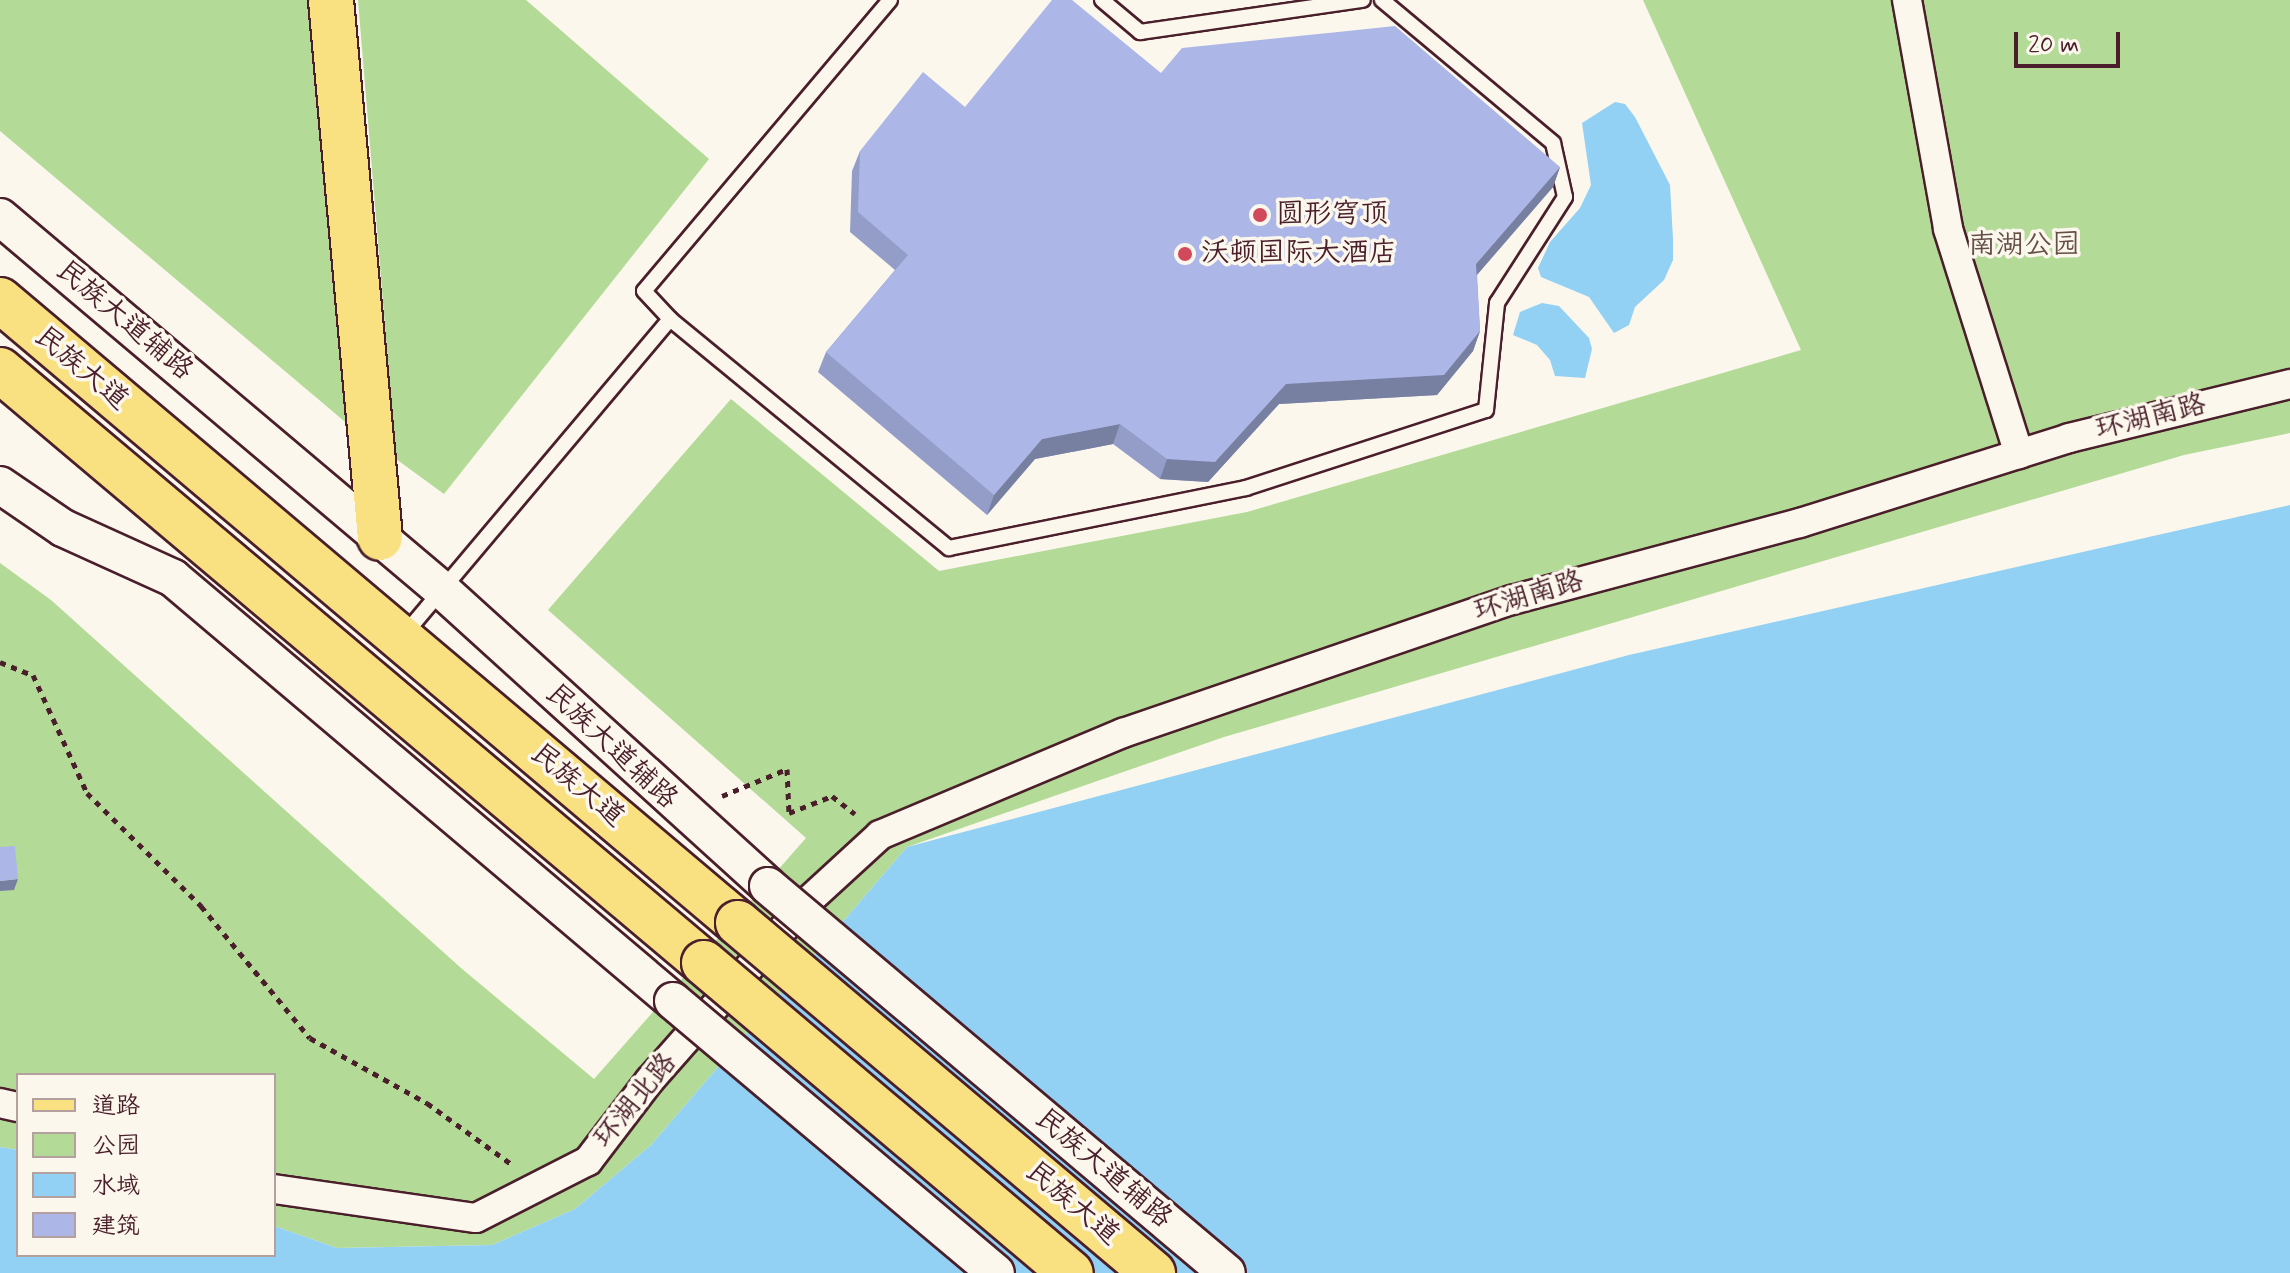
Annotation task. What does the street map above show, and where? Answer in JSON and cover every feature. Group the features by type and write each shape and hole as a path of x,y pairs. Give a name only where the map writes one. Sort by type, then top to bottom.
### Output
{"main road":[{"path":"331,0 380,538"},
{"name":"民族大道","path":"0,300 1153,1273"},
{"name":"民族大道","path":"0,370 1071,1273"}],"street":[{"path":"1907,0 1948,229 2019,454"},
{"name":"民族大道辅路","path":"0,217 442,590 682,813 1227,1273"},
{"name":"环湖南路","path":"807,902 880,835 1123,733 1497,605 1800,523 2019,454 2290,384"},
{"path":"0,485 63,528 173,578 996,1273"},
{"name":"环湖北路","path":"276,1189 476,1218 588,1161 650,1080 807,902"}],"lane":[{"path":"890,0 644,291 670,319 949,548 1246,488 1486,410 1497,303 1565,197 1553,143 1382,0"},
{"path":"1102,0 1140,32 1363,0"},
{"path":"401,638 670,319"}],"path":[{"path":"0,662 33,675 87,793 201,906 310,1038 427,1103 541,1185"},
{"path":"682,813 787,769 789,813 832,796 880,835"}],"green space":[{"path":"0,0 308,0 350,426 0,131"},
{"path":"358,0 526,0 709,159 444,494 396,459"},
{"name":"南湖公园","path":"1643,0 2290,0 2290,433 2184,455 1224,737 907,847 651,1145 575,1209 492,1245 337,1248 276,1227 276,1073 16,1073 16,1150 0,1147 0,563 51,600 461,968 594,1079 806,838 548,610 731,399 939,571 1247,512 1801,350"}],"water":[{"path":"1615,102 1625,104 1635,117 1670,185 1673,260 1664,280 1635,307 1629,325 1614,333 1589,297 1541,277 1538,268 1550,242 1580,208 1591,185 1582,123"},
{"path":"1542,303 1559,306 1589,338 1592,349 1585,378 1555,376 1550,360 1537,345 1513,335 1520,312"},
{"path":"2290,505 2290,1273 0,1273 0,1147 16,1150 16,1257 276,1257 276,1227 337,1248 492,1245 575,1209 651,1145 907,847 1629,655"}],"building":[{"name":"沃顿国际大酒店","path":"1052,0 1072,0 1161,73 1182,48 1395,26 1560,167 1476,264 1480,331 1444,375 1286,384 1215,462 1167,459 1120,424 1042,439 994,495 826,352 908,255 858,212 860,151 923,72 965,107"},
{"path":"15,846 18,879 0,881 0,847"}],"place":[{"name":"圆形穹顶","path":"1260,215"},
{"name":"沃顿国际大酒店","path":"1185,254"}]}
